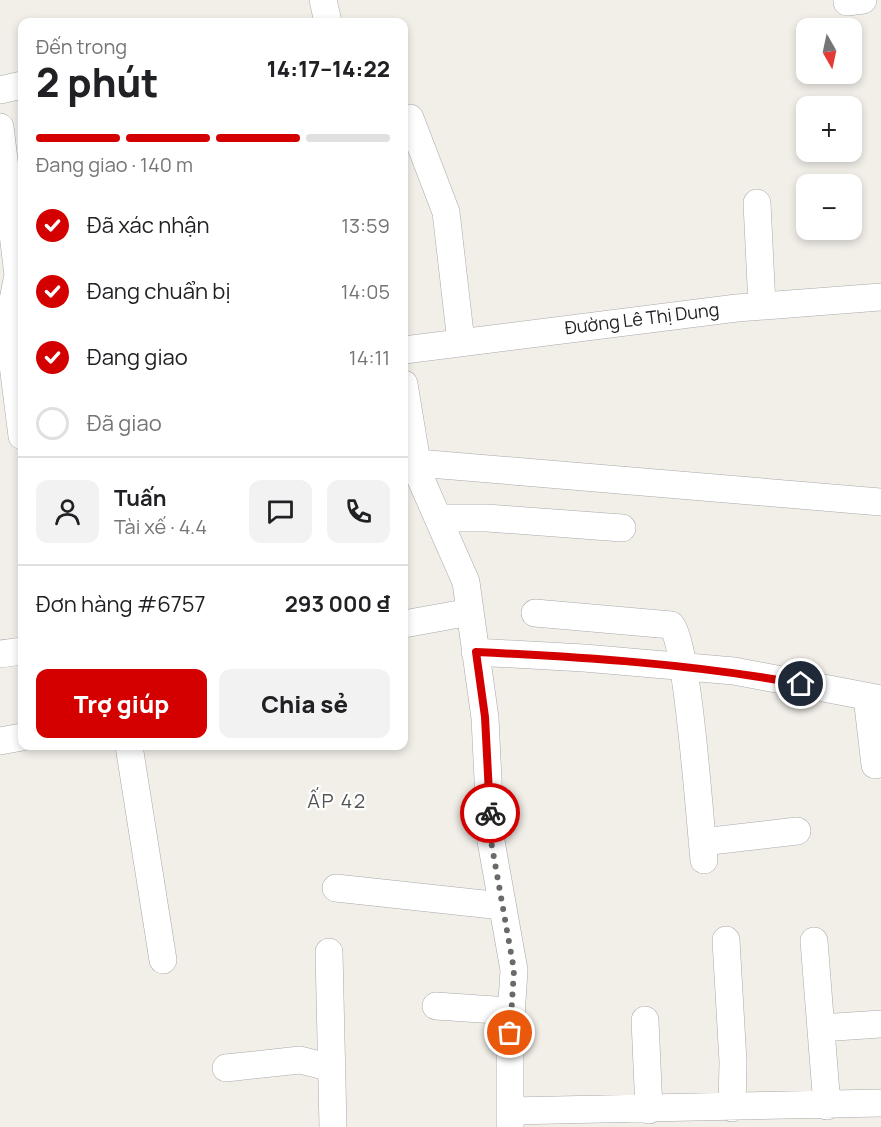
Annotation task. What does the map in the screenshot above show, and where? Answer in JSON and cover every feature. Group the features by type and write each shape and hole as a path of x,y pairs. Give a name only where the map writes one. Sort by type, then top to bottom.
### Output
{"street":[{"path":"323,0 327,18"},
{"path":"0,90 18,86"},
{"path":"410,118 447,212 460,342"},
{"path":"0,127 18,260"},
{"path":"757,203 762,306"},
{"path":"18,283 8,325 18,404"},
{"name":"Đường Lê Thị Dung","path":"408,349 762,306 881,297"},
{"path":"408,408 418,475 466,582 485,717 491,841 514,970 511,1011 510,1119 560,1119 649,1110 701,1118 732,1108 881,1103"},
{"path":"0,440 18,437"},
{"path":"417,463 881,502"},
{"path":"439,518 487,518 622,528"},
{"path":"408,623 470,612"},
{"path":"535,612 671,625 675,630 684,667 703,851 797,831"},
{"path":"0,654 18,652"},
{"path":"476,652 734,671 874,698 875,765"},
{"path":"0,741 18,739"},
{"path":"130,750 163,960"},
{"path":"336,888 502,906"},
{"path":"726,940 734,1062 732,1108"},
{"path":"814,941 827,1106"},
{"path":"329,952 333,1127"},
{"path":"436,1006 511,1011"},
{"path":"645,1020 649,1110"},
{"path":"820,1028 881,1024"},
{"path":"226,1068 300,1060 332,1068"}],"way so far":[{"path":"490,813 491,841 514,970 510,1033"}],"district":[{"name":"ẤP 42","path":"337,801"}],"route":[{"path":"490,813 485,717 476,652 584,658 734,671 801,684"}]}
